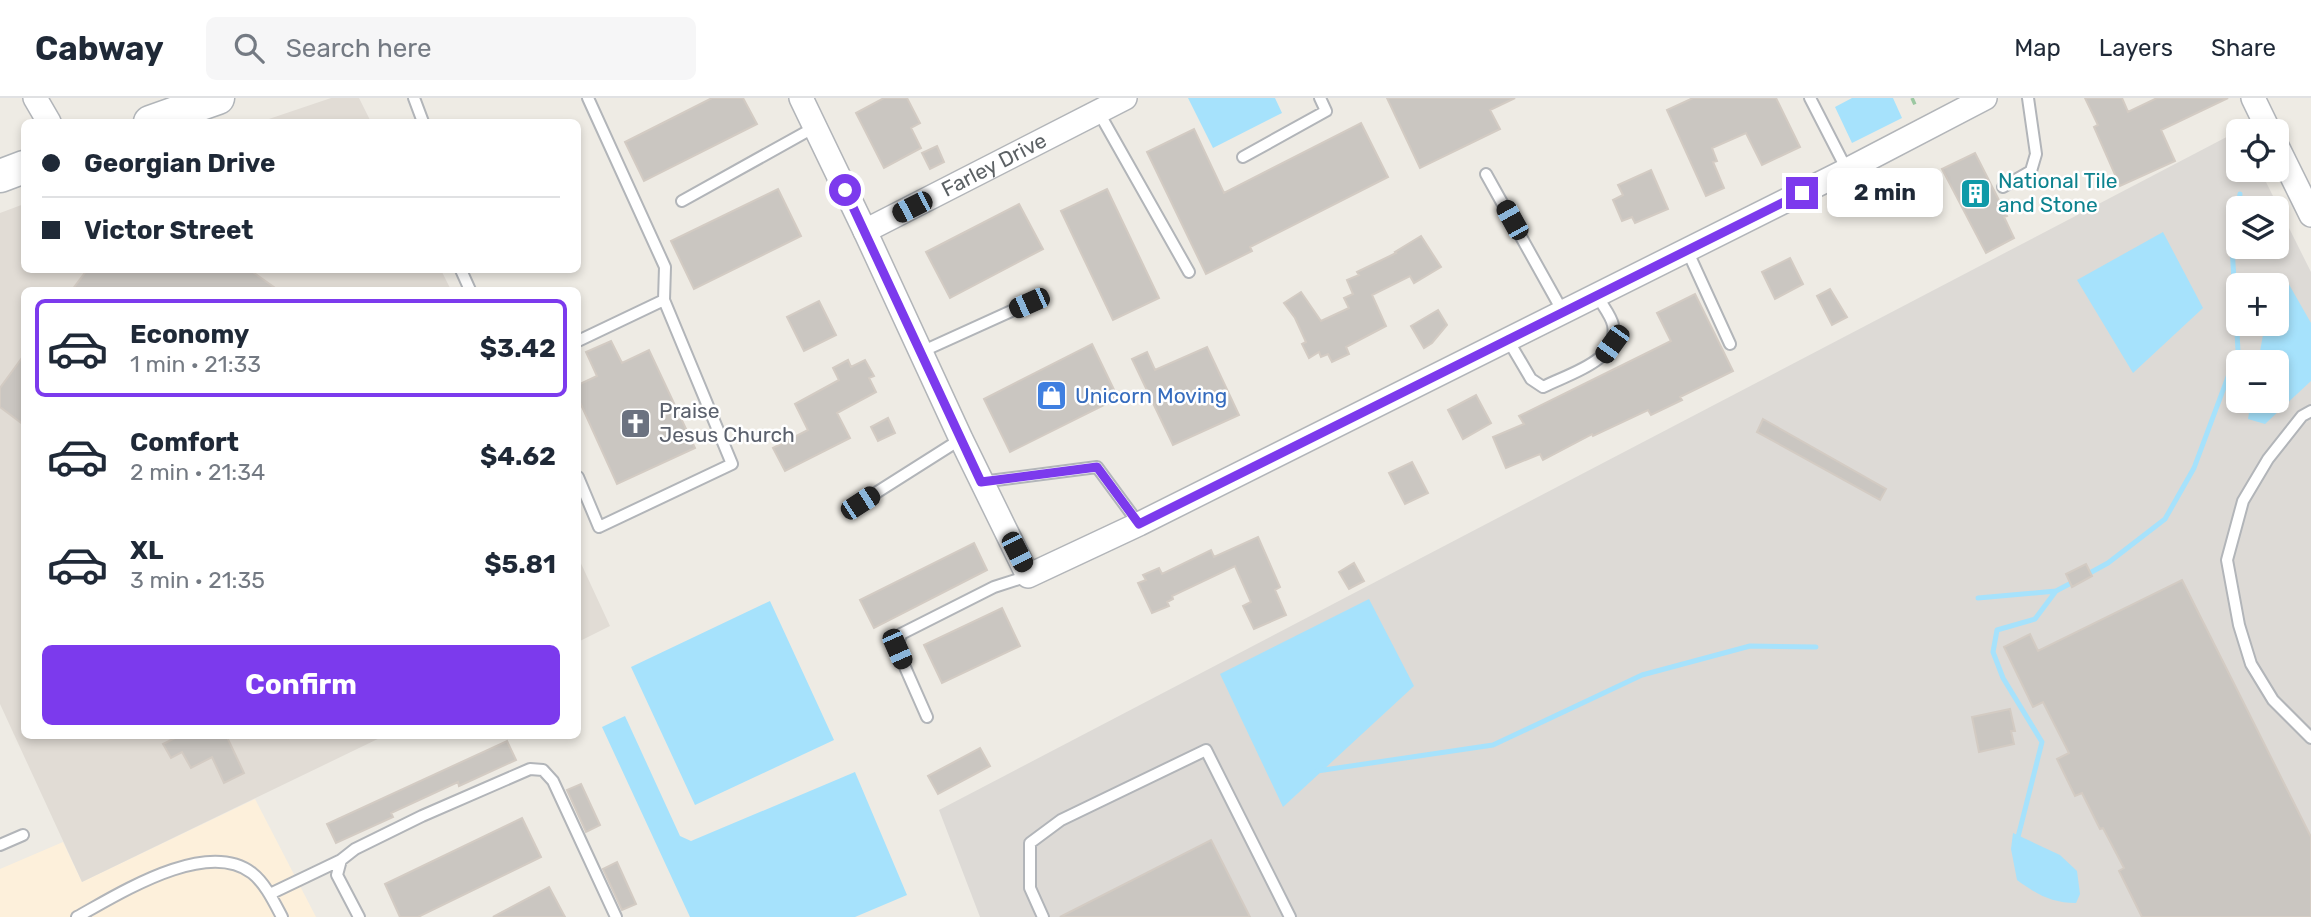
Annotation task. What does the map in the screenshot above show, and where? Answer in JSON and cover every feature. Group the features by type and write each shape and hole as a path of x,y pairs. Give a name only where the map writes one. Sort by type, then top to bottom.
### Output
{"main road":[{"path":"158,119 218,98"},
{"path":"0,176 21,168"}],"street":[{"path":"35,98 47,119"},
{"path":"801,98 981,482 1028,576 1139,524 1508,340 1985,98"},
{"name":"Farley Drive","path":"865,231 1125,98"},
{"path":"2253,98 2263,119"},
{"path":"2289,170 2311,215"}],"lane":[{"path":"414,98 422,119"},
{"path":"581,484 599,527 732,464 664,300 665,267 587,98"},
{"path":"1243,157 1326,111 1320,98"},
{"path":"1810,98 1847,170"},
{"path":"2003,187 2031,171 2036,153 2028,98"},
{"path":"1098,111 1189,272"},
{"path":"682,201 815,127"},
{"path":"1486,174 1563,312"},
{"path":"1687,250 1730,344"},
{"path":"1508,340 1531,379 1544,387 1602,357 1612,344 1613,324 1597,295"},
{"path":"581,340 664,300"},
{"path":"921,352 1029,303"},
{"path":"2311,411 2302,416 2268,459 2243,500 2227,560 2239,625 2251,664 2273,700 2311,738"},
{"path":"860,503 961,439"},
{"path":"981,482 1097,467 1139,524"},
{"path":"927,717 897,649 901,634 994,587 1028,576"},
{"path":"1043,917 1030,888 1030,843 1061,820 1206,750 1290,917"},
{"path":"270,894 341,860 355,849 422,816 530,769 543,770 553,780 616,917"},
{"path":"0,845 23,835"},
{"path":"341,860 337,875 359,917"},
{"path":"77,917 168,871 201,861 224,862 251,872 270,894 282,917"}],"path":[{"path":"1912,98 1916,107"}],"shaded area":[{"path":"331,98 359,98 370,119 269,119"},
{"path":"2226,137 2226,182 2266,182 2273,196 2226,196 2226,259 2289,259 2289,228 2311,272 2311,917 980,917 939,810"},
{"path":"21,205 21,273 442,273 450,287 21,287 21,739 378,739 82,882 0,704 0,213"},
{"path":"581,563 610,626 581,640"},
{"path":"255,799 316,917 0,917 0,869 63,842 82,882"}],"water":[{"path":"1188,98 1275,98 1282,113 1213,148"},
{"path":"1852,98 1893,98 1902,118 1852,143 1835,107"},
{"path":"2163,232 2203,308 2133,373 2077,280"},
{"path":"2289,284 2311,323 2311,381 2289,402 2289,350 2260,350 2263,336 2289,336"},
{"path":"2249,413 2277,413 2265,424 2248,419"},
{"path":"1369,599 1414,686 1283,807 1220,674"},
{"path":"770,601 834,740 695,805 631,667"},
{"path":"625,716 680,836 691,841 855,772 907,895 855,917 690,917 602,727"},
{"path":"2013,833 2060,855 2077,871 2080,894 2076,903 2045,897 2017,880 2011,849"}],"building":[{"path":"712,98 743,98 757,124 644,181 625,142"},
{"path":"884,98 907,98 920,123 911,128 921,148 884,168 856,113"},
{"path":"1387,98 1515,98 1490,110 1500,129 1420,168"},
{"path":"1693,98 1776,98 1800,147 1762,165 1746,133 1712,148 1717,161 1713,162 1724,188 1706,196 1667,110"},
{"path":"2085,98 2122,98 2128,112 2157,98 2228,98 2161,130 2175,161 2120,186 2094,127 2098,125"},
{"path":"1361,123 1388,177 1250,247 1252,251 1206,274 1147,152 1194,129 1224,193"},
{"path":"937,146 944,162 930,169 922,153"},
{"name":"National Tile and Stone","path":"1975,153 2007,216 2004,217 2014,238 1986,253 1942,169"},
{"path":"1651,170 1668,209 1635,223 1632,217 1622,221 1613,200 1623,195 1618,185"},
{"path":"778,189 801,236 694,289 671,241"},
{"path":"1107,189 1159,298 1113,320 1061,211"},
{"path":"1019,204 1043,249 950,298 926,252"},
{"path":"1421,236 1441,267 1414,283 1410,276 1372,295 1386,326 1346,347 1349,354 1332,362 1328,354 1321,357 1319,352 1309,358 1302,344 1306,342 1295,318 1284,303 1301,292 1321,321 1349,308 1344,298 1353,294 1347,280"},
{"path":"1790,258 1803,284 1775,299 1762,272"},
{"path":"85,273 254,273 274,287 74,287"},
{"path":"1830,289 1847,317 1832,325 1817,296"},
{"path":"1695,294 1733,371 1680,397 1682,400 1651,415 1648,410 1593,436 1592,434 1543,460 1540,454 1506,468 1493,437 1524,424 1519,416 1671,341 1657,313"},
{"path":"819,301 836,335 804,351 787,317"},
{"path":"1438,310 1447,325 1432,343 1424,348 1411,326"},
{"name":"Praise Jesus Church","path":"611,341 622,363 649,350 695,448 617,484 581,405 581,384 597,376 586,352"},
{"path":"1092,344 1118,398 1010,452 984,399"},
{"path":"1207,347 1239,415 1173,445 1132,359 1147,352 1155,370"},
{"path":"21,359 21,423 0,407 0,388"},
{"path":"848,360 851,367 865,360 874,376 869,378 876,392 837,413 850,438 785,471 773,448 808,430 795,404 839,380 833,368"},
{"path":"1476,395 1491,423 1463,439 1448,410"},
{"path":"888,418 895,433 878,441 871,427"},
{"path":"1763,419 1886,489 1880,500 1757,432"},
{"path":"1412,462 1428,493 1405,504 1389,473"},
{"path":"1258,537 1280,587 1275,590 1286,615 1254,629 1243,606 1251,602 1235,566 1172,596 1173,599 1167,602 1169,606 1152,613 1138,583 1146,580 1143,575 1159,568 1162,574 1211,550 1214,557"},
{"path":"974,543 987,570 874,628 860,600"},
{"path":"1354,563 1364,581 1349,589 1339,572"},
{"path":"2086,564 2092,576 2072,587 2066,574"},
{"path":"2182,580 2311,837 2311,917 2142,917 2119,871 2124,868 2103,828 2100,829 2082,793 2075,796 2057,759 2069,753 2043,702 2033,707 2004,647 2030,634 2038,651"},
{"path":"1002,608 1020,646 942,683 924,645"},
{"path":"2010,709 2015,731 2011,731 2014,744 1979,752 1972,717"},
{"path":"173,739 228,739 244,773 224,783 212,757 191,768 182,752 171,758 163,744"},
{"path":"507,741 516,760 459,786 458,782 391,813 393,817 336,843 327,824"},
{"path":"980,748 990,766 938,794 928,776"},
{"path":"581,784 600,825 586,832 567,790"},
{"path":"522,818 541,857 418,917 400,917 385,884"},
{"path":"1211,840 1250,917 1060,917"},
{"path":"617,862 636,904 622,910 603,869"},
{"path":"549,887 565,917 493,917"}],"waterway":[{"path":"2086,575 2108,563 2165,519 2194,468 2238,350 2232,246 2240,194"},
{"path":"1978,598 2056,591 2075,581"},
{"path":"2017,841 2042,742 2003,678 1993,652 1997,630 2035,619 2056,591"},
{"path":"1317,771 1493,745 1642,675 1750,646 1816,647"}],"place":[{"name":"National Tile and Stone","path":"1975,193"},
{"name":"Unicorn Moving","path":"1052,396"},
{"name":"Praise Jesus Church","path":"636,423"}],"route":[{"path":"845,190 981,482 1097,467 1139,524 1802,193"}]}
